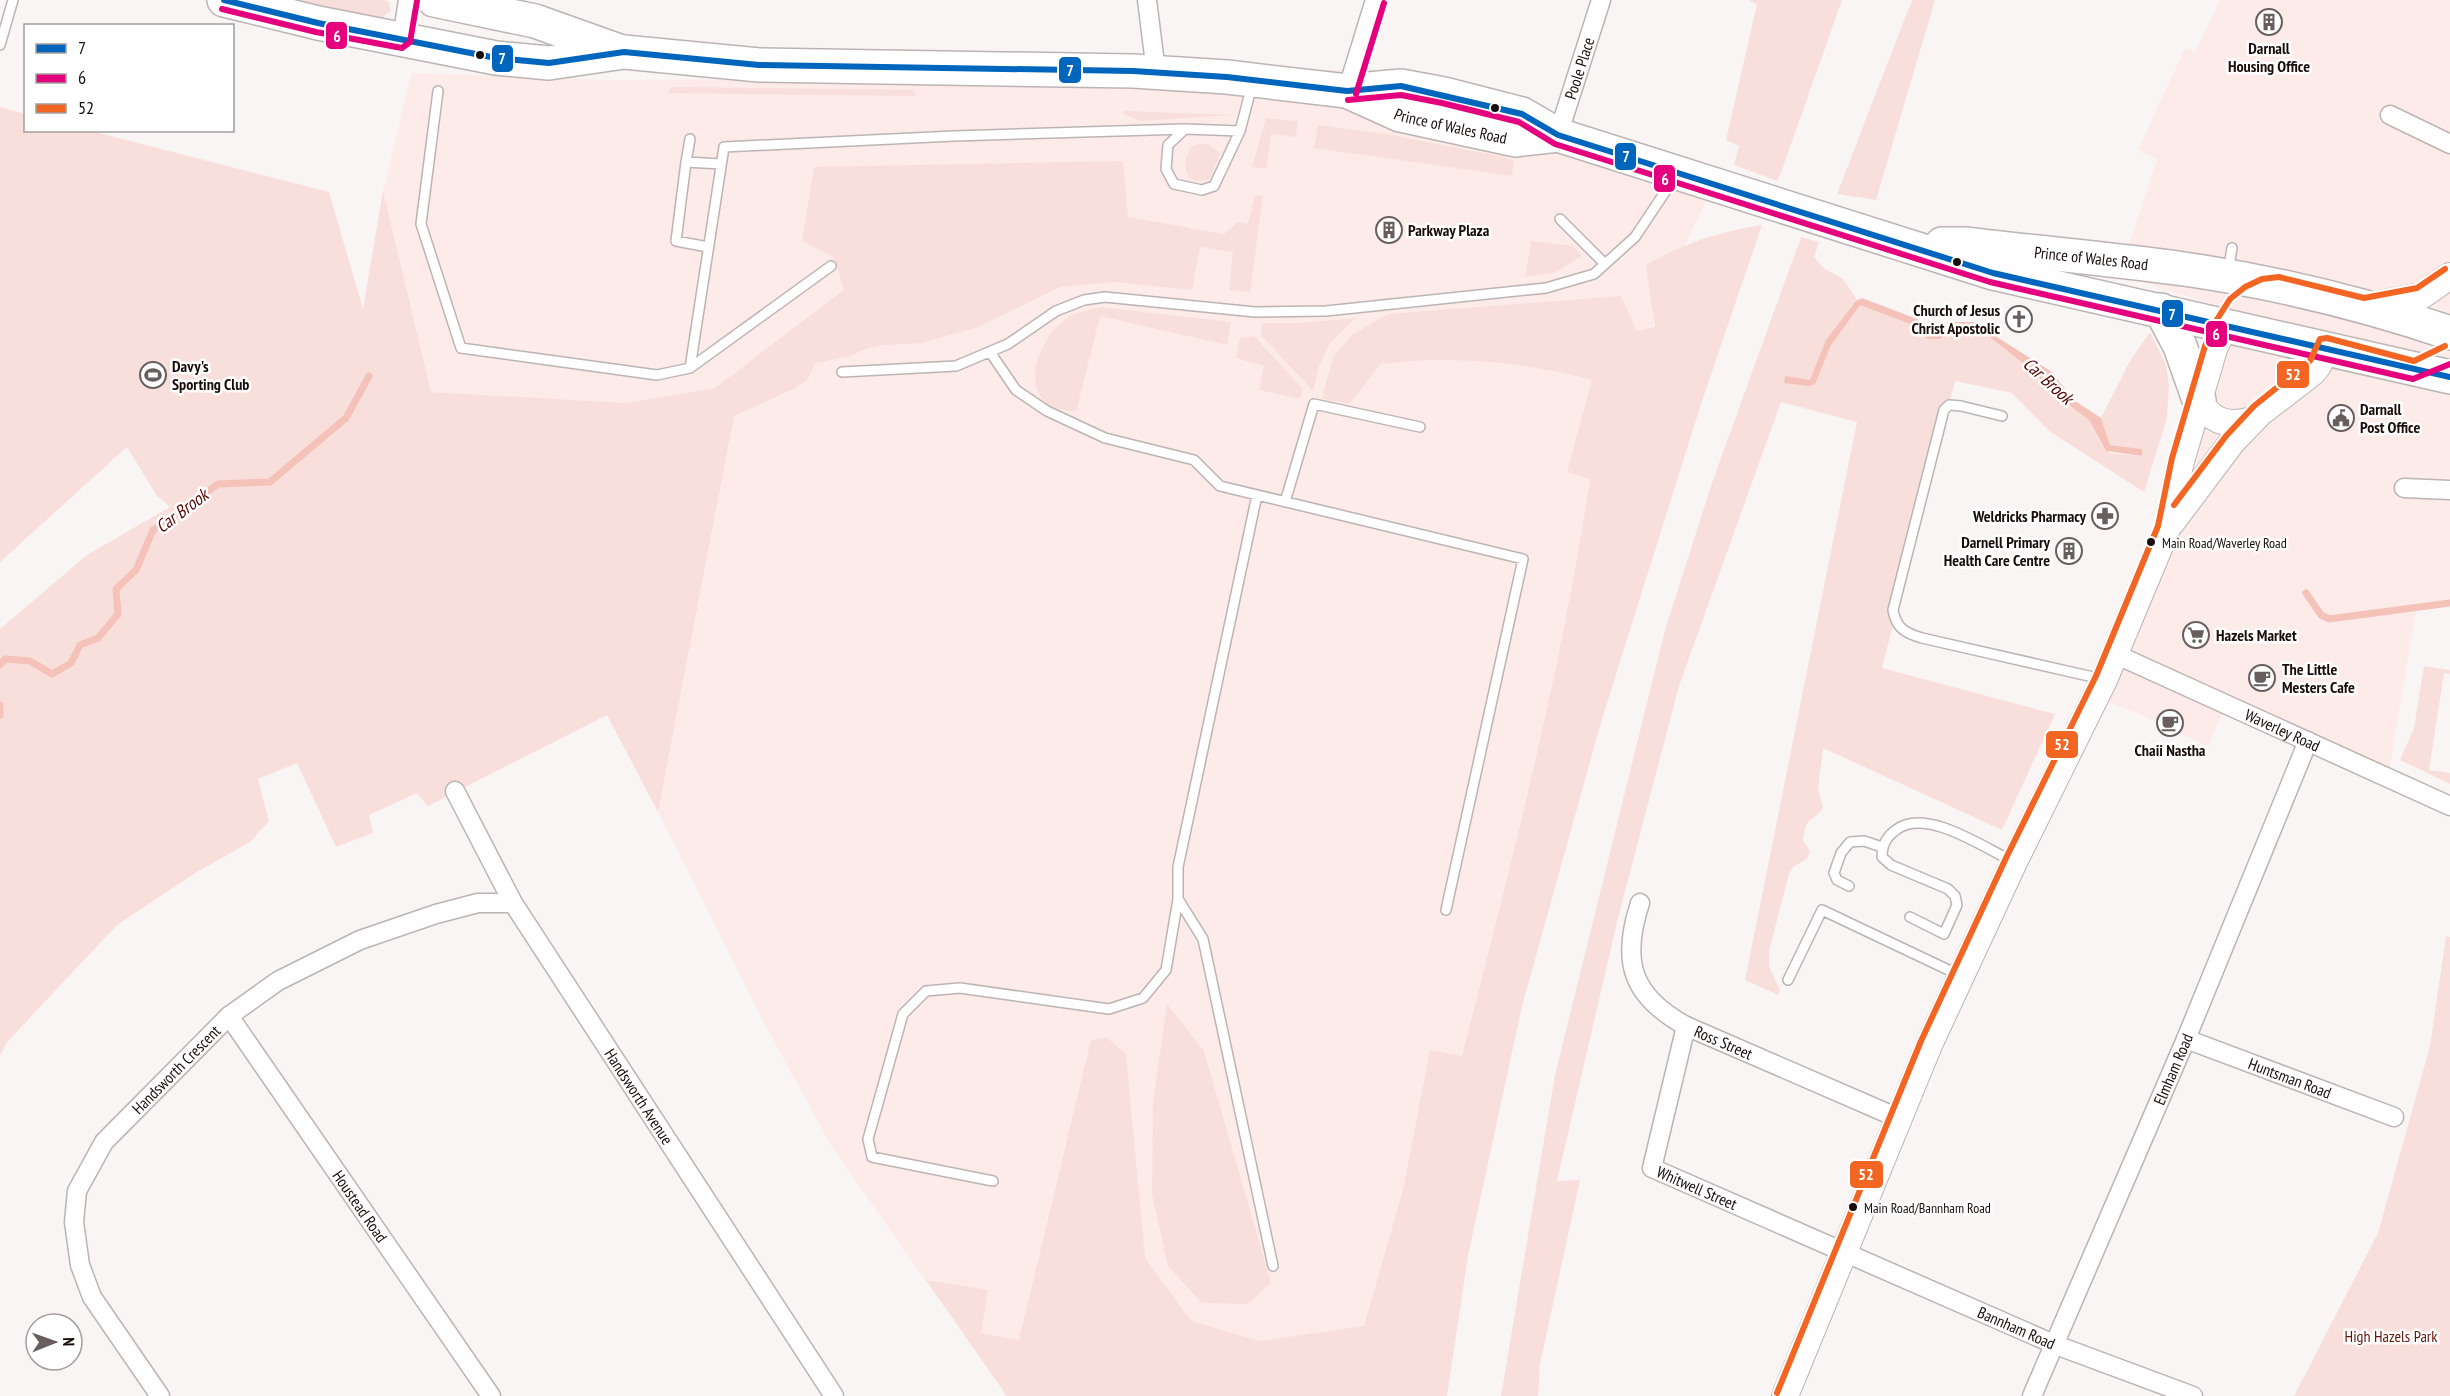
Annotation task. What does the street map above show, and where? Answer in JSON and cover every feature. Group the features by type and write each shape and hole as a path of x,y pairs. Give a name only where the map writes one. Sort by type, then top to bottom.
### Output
{"highway":[{"name":"Prince of Wales Road","path":"225,0 318,23 496,58 549,63 624,52 794,67 1156,72 1347,91 1401,86 1444,94 1522,114 1558,135 1993,273 2450,377"},
{"name":"Prince of Wales Road","path":"434,0 535,21 624,52"},
{"name":"Prince of Wales Road","path":"1904,244 1966,244 2186,270 2230,262 2278,286 2364,307 2450,333"},
{"path":"2224,326 2236,306 2250,294 2264,288 2278,286 2312,313 2324,336 2325,347"},
{"path":"2161,310 2180,346 2199,400"},
{"path":"2415,370 2438,362 2450,353"}],"main road":[{"path":"2364,307 2421,296 2450,276"},
{"path":"1785,1396 1898,1118 2014,862 2104,680 2167,529 2181,461 2224,326"},
{"path":"2167,529 2217,459 2253,420 2312,373 2318,366 2325,347"},
{"path":"2199,400 2206,412 2216,421 2230,424 2253,420"}],"street":[{"path":"402,39 408,0"},
{"path":"1147,0 1156,72"},
{"path":"1347,91 1375,0"},
{"name":"Poole Place","path":"1558,135 1601,0"},
{"path":"2390,115 2450,144"},
{"path":"2404,488 2450,490"},
{"name":"Waverley Road","path":"2115,654 2450,806"},
{"name":"Elmham Road","path":"2032,1396 2056,1345 2186,1039 2308,741"},
{"name":"Handsworth Avenue","path":"455,791 513,903 834,1396"},
{"name":"Handsworth Crescent","path":"160,1396 92,1297 80,1265 74,1222 77,1191 104,1142 229,1016 278,981 360,940 478,903 513,903"},
{"name":"Ross Street","path":"1640,903 1630,931 1630,963 1641,989 1663,1014 1898,1118"},
{"name":"Houstead Road","path":"229,1016 490,1396"},
{"name":"Whitwell Street","path":"1686,1026 1652,1168 1843,1252"},
{"name":"Huntsman Road","path":"2186,1039 2394,1117"},
{"name":"Bannham Road","path":"1843,1252 2056,1345 2193,1396"}],"lane":[{"path":"0,45 13,0"},
{"path":"1185,129 1168,145 1166,169 1174,184 1202,190 1214,186 1240,131 1253,80"},
{"path":"438,91 421,224 461,348 657,375 690,368 831,266"},
{"path":"690,368 724,147 954,136 1185,129 1240,131"},
{"path":"690,139 676,241 708,247"},
{"path":"686,162 721,164"},
{"path":"842,372 956,366 1008,344 1056,311 1084,300 1105,297 1255,312 1326,311 1546,288 1594,274 1635,237 1678,172"},
{"path":"1560,219 1605,264"},
{"path":"990,352 1016,390 1047,411 1105,438 1194,460 1220,486 1523,559 1446,910"},
{"path":"1285,502 1314,404 1420,427"},
{"path":"2002,416 1961,405 1949,405 1944,410 1893,610 1895,619 1903,630 1922,638 2104,680"},
{"path":"993,1181 872,1157 868,1139 903,1014 926,991 960,988 1108,1009 1143,998 1166,970 1178,899 1178,867 1257,495"},
{"path":"1910,917 1944,934 1957,905 1955,896 1948,890 1891,865 1882,857 1882,847 1889,835 1902,825 1918,822 1937,825 2014,862"},
{"path":"1849,886 1837,880 1834,873 1841,853 1850,842 1864,841 1882,847"},
{"path":"1178,899 1203,939 1273,1266"},
{"path":"1788,980 1822,910 1961,976"}],"shaded area":[{"path":"2220,0 2450,0 2450,600 2417,604 2388,777 2227,703 2208,746 2135,712 2095,698 2237,312 2119,275 2157,159 2138,150 2185,48 2195,52"},
{"path":"1374,69 1716,181 1659,298 1402,1396 1007,1396 832,1147 763,1021 658,812 734,416 626,403 430,392 383,191 412,73 608,80 948,79"}],"green space":[{"path":"276,0 383,0 388,1 391,11 378,21"},
{"path":"1749,0 1842,0 1778,181 1734,165 1739,146 1726,140 1757,4"},
{"path":"1912,0 1935,0 1876,200 1837,194"},
{"path":"669,88 913,90 916,96 669,93"},
{"path":"0,107 24,114 24,132 95,132 329,192 363,309 383,191 431,392 626,403 715,388 844,290 834,257 802,241 814,167 1123,161 1128,217 1224,234 1238,222 1248,224 1255,195 1263,196 1250,292 1229,290 1233,252 1200,247 1192,290 1115,282 1060,287 978,327 922,343 883,345 865,349 851,356 815,363 808,379 795,388 734,416 658,812 607,715 428,806 417,793 369,815 373,833 336,847 297,763 258,779 269,821 250,842 197,872 117,925 8,1041 0,1055 0,629 87,555 170,507 157,496 127,447 0,562"},
{"path":"1124,111 1232,115 1141,121 1123,114"},
{"path":"1266,118 1298,121 1296,137 1271,134 1266,169 1252,167"},
{"path":"1318,125 1386,134 1503,157 1514,161 1512,176 1314,148"},
{"path":"1200,143 1209,145 1220,153 1210,179 1197,181 1189,178 1185,163 1190,148"},
{"path":"1762,225 1701,404 1602,719 1522,1006 1468,1256 1447,1396 1007,1396 926,1280 988,1290 981,1333 1019,1340 1091,1040 1106,1037 1126,1054 1145,1258 1191,1321 1260,1341 1364,1326 1403,1190 1430,1050 1462,1056 1534,769 1565,624 1590,479 1567,472 1592,380 1540,369 1487,362 1407,361 1381,364 1349,404 1322,399 1333,357 1352,335 1388,314 1621,296 1637,331 1655,327 1646,265 1702,239"},
{"path":"1801,237 1819,242 1814,257 1822,267 1843,279 1860,304 1910,324 1927,339 1940,339 1959,326 1966,326 1987,335 2034,372 2049,390 2089,420 2102,445 2110,453 2141,456 2142,449 2110,445 2101,418 2130,361 2150,332 2166,365 2169,386 2167,418 2144,492 2049,431 2012,393 1955,381 1882,668 2055,714 2002,830 1823,748 1818,788 1823,808 1806,826 1803,840 1810,851 1807,859 1793,867 1789,874 1769,951 1769,966 1780,990 1778,995 1745,980 1857,422 1781,402 1679,686 1618,918 1557,1181 1580,1180 1540,1364 1538,1396 1501,1396 1555,1075 1665,630 1713,480"},
{"path":"1531,241 1573,246 1582,256 1556,272 1525,277"},
{"path":"1101,307 1231,322 1227,345 1100,316 1076,412 1053,407 1043,399 1037,389 1036,365 1041,352 1054,330 1070,316"},
{"path":"1356,318 1330,343 1319,366 1313,391 1261,335 1262,323 1300,323"},
{"path":"1254,336 1303,389 1299,399 1259,390 1264,366 1236,358 1240,338"},
{"path":"2424,666 2450,670 2450,674 2444,673 2429,770 2450,773 2450,784 2400,760 2414,728"},
{"name":"High Hazels Park","path":"2446,936 2450,937 2450,1396 2294,1396 2378,1233 2430,1046"},
{"path":"1167,1004 1204,1051 1271,1283 1247,1304 1202,1303 1168,1266 1152,1195 1153,1102"}],"water":[{"path":"1862,298 1917,319 1930,331 1940,331 1956,322 1973,322 2052,372 2072,399 2101,418 2110,445 2142,449 2142,456 2106,451 2089,420 2049,390 2034,372 1987,335 1967,326 1959,326 1940,339 1927,339 1910,324 1860,305 1831,345 1815,384 1809,386 1784,383 1785,376 1810,380 1826,340 1856,301"}],"waterway":[{"name":"Car Brook","path":"0,665 5,659 30,661 52,674 71,663 80,645 98,638 118,614 116,589 136,570 153,530 218,484 270,482 346,418 369,376"},
{"name":"Car Brook","path":"2306,593 2321,615 2329,619 2450,603"},
{"name":"Car Brook","path":"0,705 0,715"}],"transit line":[{"name":"7","path":"224,0 318,23 496,58 549,63 624,52 759,65 1133,71 1227,77 1347,91 1401,86 1522,114 1558,135 1993,273 2450,377"},
{"name":"6","path":"222,9 316,32 402,48 410,42 417,1"},
{"name":"6","path":"1356,94 1384,3"},
{"name":"6","path":"1348,100 1401,95 1519,122 1555,144 1990,282 2413,379 2450,364"},
{"name":"52","path":"1777,1393 1921,1041 2006,858 2096,676 2158,526 2172,458 2205,346 2216,321 2230,299 2245,287 2262,279 2279,277 2364,298 2417,288 2445,269"},
{"name":"52","path":"2174,505 2226,436 2254,406 2310,361 2320,339 2327,338 2414,361 2445,346"}],"place":[{"name":"Darnall Housing Office","path":"2269,22"},
{"name":"Parkway Plaza","path":"1389,230"},
{"name":"Church of Jesus Christ Apostolic","path":"2019,319"},
{"name":"Davy's Sporting Club","path":"153,375"},
{"name":"Darnall Post Office","path":"2341,418"},
{"name":"Weldricks Pharmacy","path":"2105,516"},
{"name":"Main Road/Waverley Road","path":"2151,542"},
{"name":"Darnell Primary Health Care Centre","path":"2069,551"},
{"name":"Hazels Market","path":"2196,635"},
{"name":"The Little Mesters Cafe","path":"2262,678"},
{"name":"Chaii Nastha","path":"2170,723"},
{"name":"Main Road/Bannham Road","path":"1853,1207"}]}
